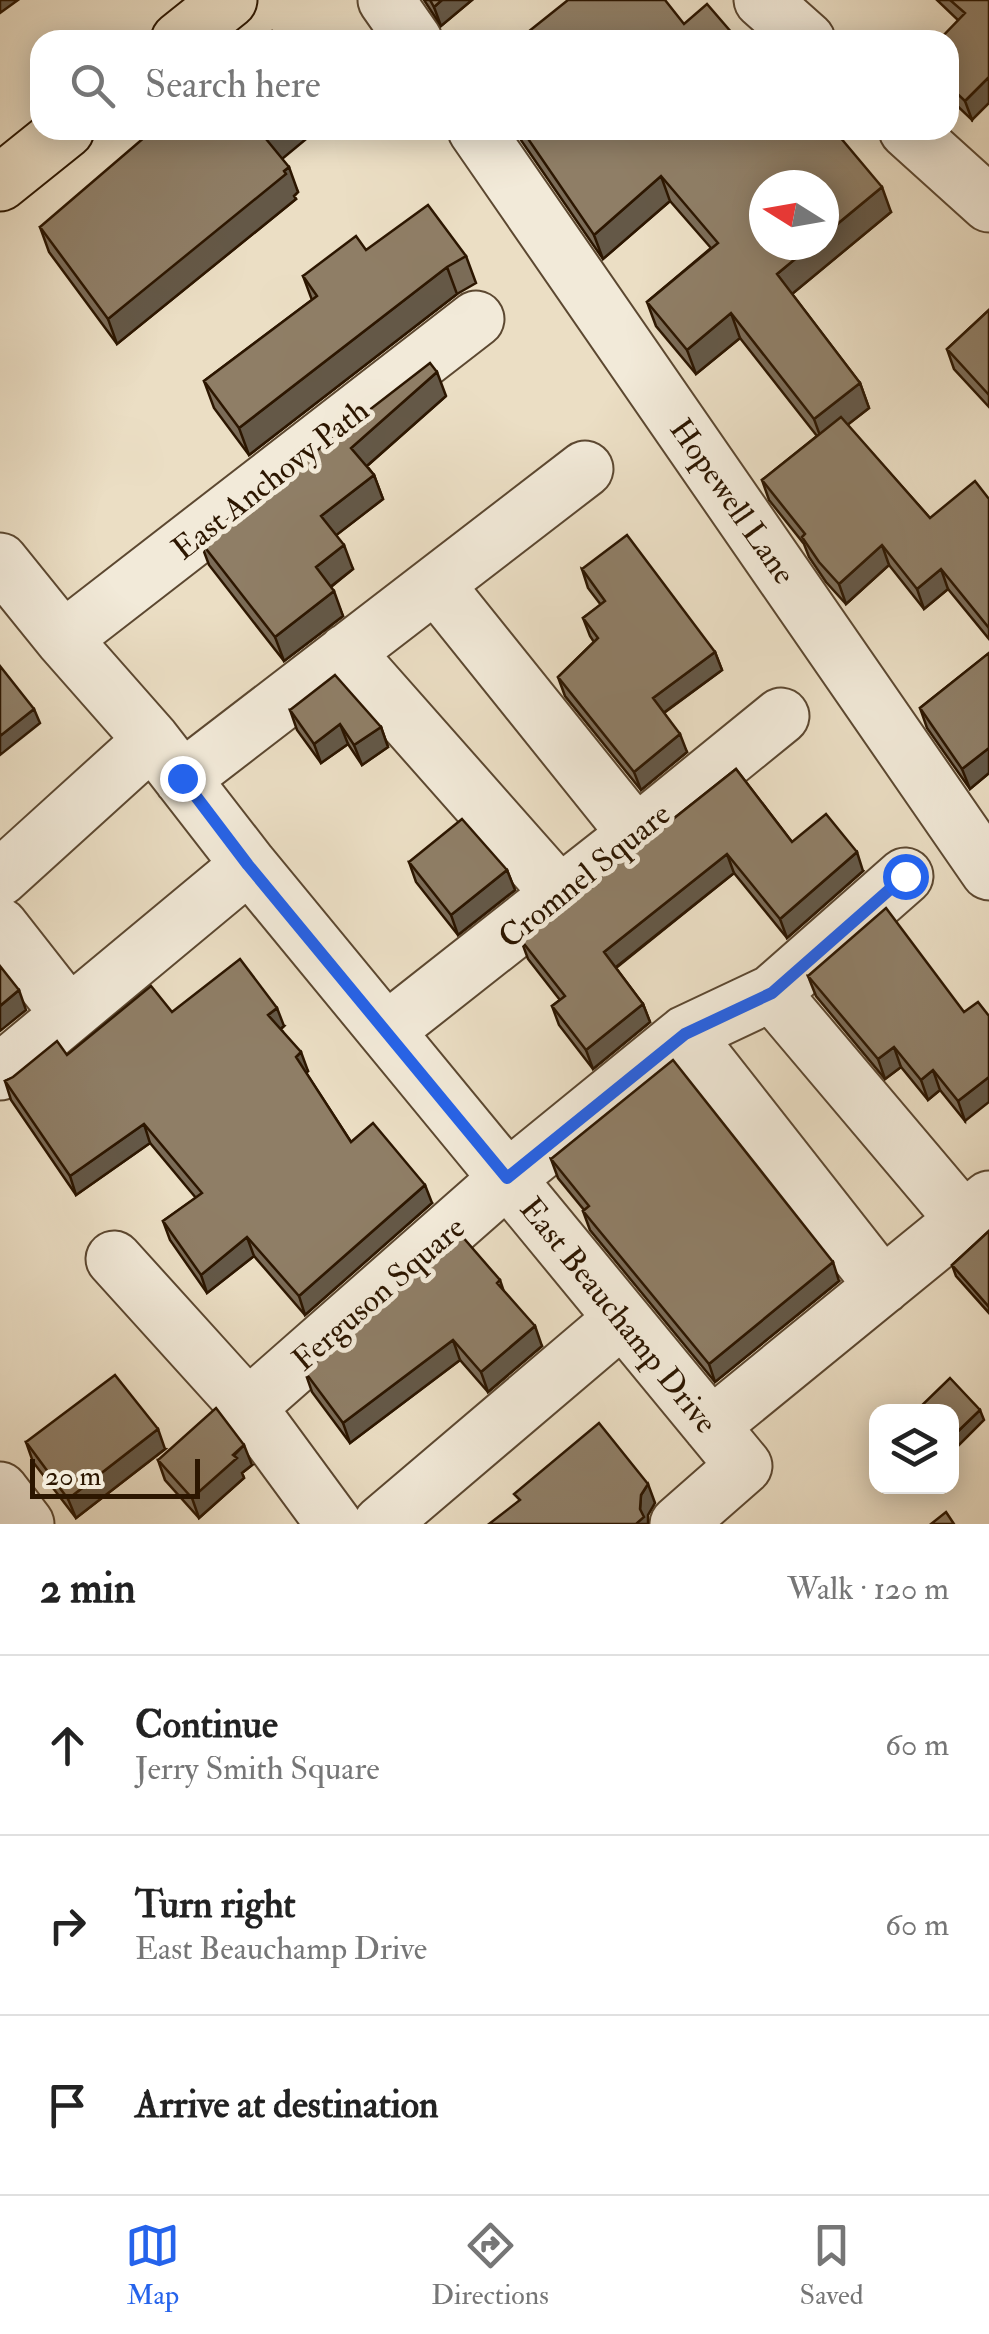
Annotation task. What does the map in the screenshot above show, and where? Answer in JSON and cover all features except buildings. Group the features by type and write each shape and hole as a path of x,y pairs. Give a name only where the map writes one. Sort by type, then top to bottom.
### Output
{"main road":[{"path":"192,30 229,0"},
{"path":"0,183 54,140"}],"street":[{"path":"386,0 407,30"},
{"path":"762,0 796,30"},
{"name":"Hopewell Lane","path":"483,140 989,872"},
{"path":"918,140 989,204"},
{"name":"East Anchovy Path","path":"63,639 476,319"},
{"path":"0,878 167,759 346,652 585,469"},
{"name":"East Beauchamp Drive","path":"0,561 167,759 248,865 727,1446"},
{"path":"436,584 636,834"},
{"path":"346,652 560,894"},
{"name":"Cromnel Square","path":"386,1031 781,716"},
{"path":"0,1072 248,865"},
{"name":"Ferguson Square","path":"248,1408 507,1178 685,1034 772,993 905,876"},
{"path":"0,926 70,1014"},
{"path":"678,1524 727,1446 883,1286 976,1210 772,993"},
{"path":"685,1034 883,1286"},
{"path":"114,1258 248,1408 334,1524"},
{"path":"381,1524 622,1319"},
{"path":"0,1490 26,1524"}],"route":[{"path":"182,778 248,865 507,1178 685,1034 772,993 905,876"}]}
